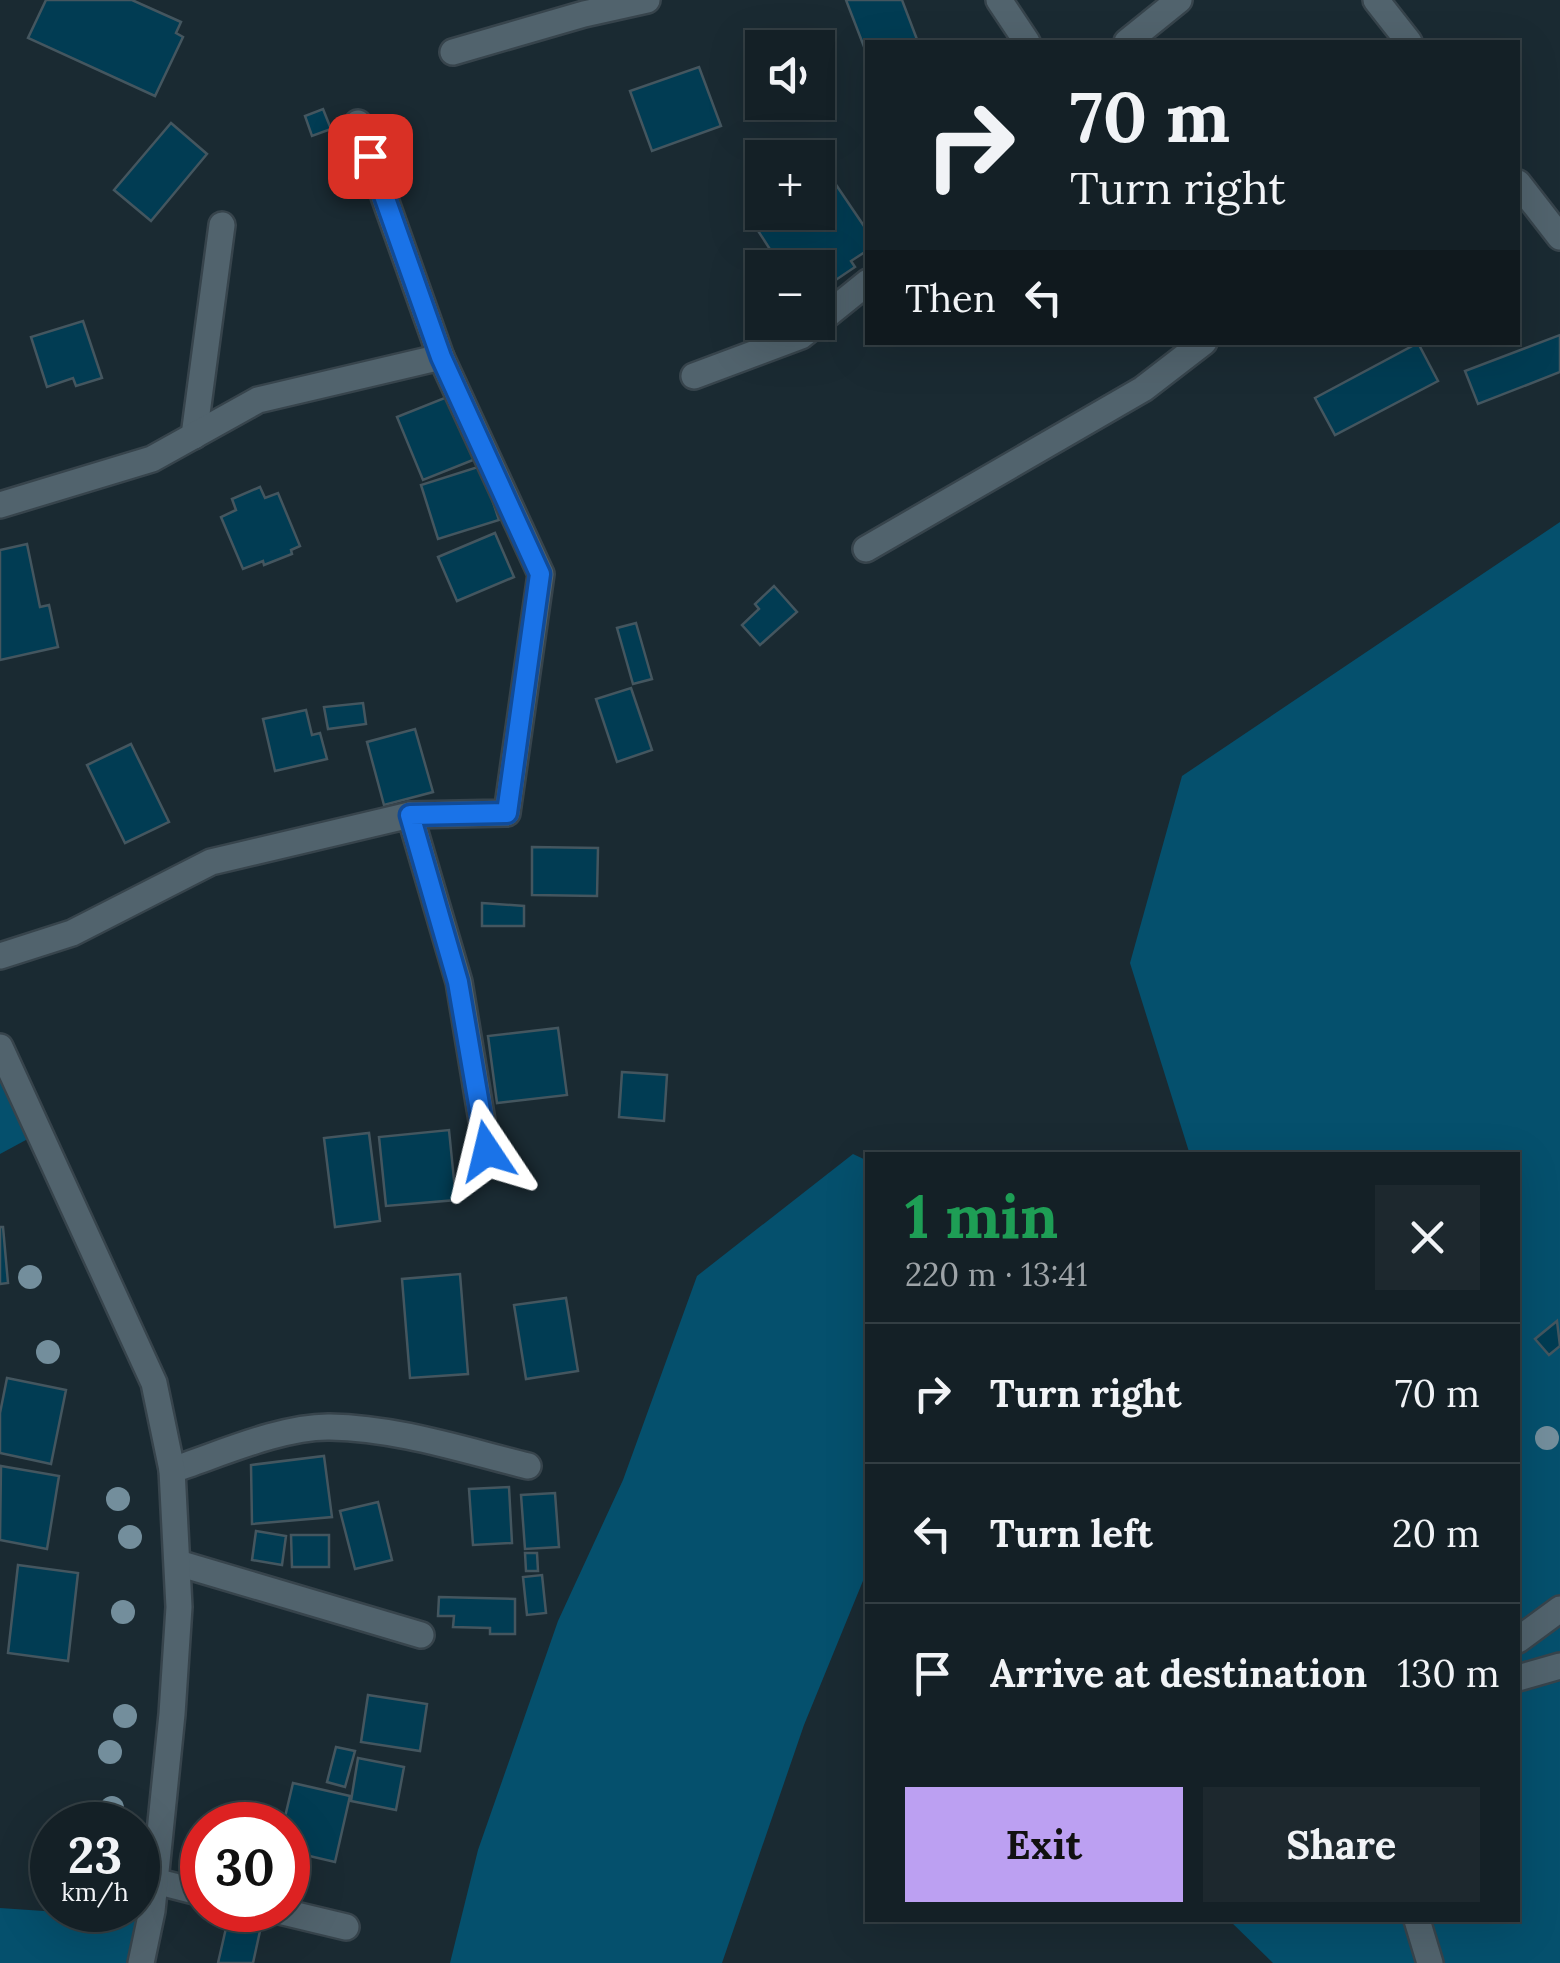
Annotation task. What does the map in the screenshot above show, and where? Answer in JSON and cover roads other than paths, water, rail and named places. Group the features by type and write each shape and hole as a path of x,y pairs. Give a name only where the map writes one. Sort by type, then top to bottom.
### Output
{"street":[{"path":"452,52 648,0"},
{"path":"999,0 1026,40"},
{"path":"1129,40 1179,0"},
{"path":"1376,0 1407,40"},
{"path":"0,956 72,933 211,862 410,815 507,813 540,574 441,357 358,123"},
{"path":"1520,186 1560,237"},
{"path":"194,436 222,225"},
{"path":"694,376 801,336 865,284"},
{"path":"866,549 1144,389 1200,345"},
{"path":"0,505 152,459 258,400 441,357"},
{"path":"410,815 458,982 487,1151"},
{"path":"0,1047 154,1383 172,1470 178,1562 172,1714 160,1832"},
{"path":"172,1470 257,1443 328,1427 409,1436 528,1466"},
{"path":"178,1562 421,1635"},
{"path":"1520,1639 1560,1609"},
{"path":"1520,1677 1560,1666"},
{"path":"310,1918 346,1927"},
{"path":"1418,1922 1430,1963"},
{"path":"140,1963 146,1932"}]}
